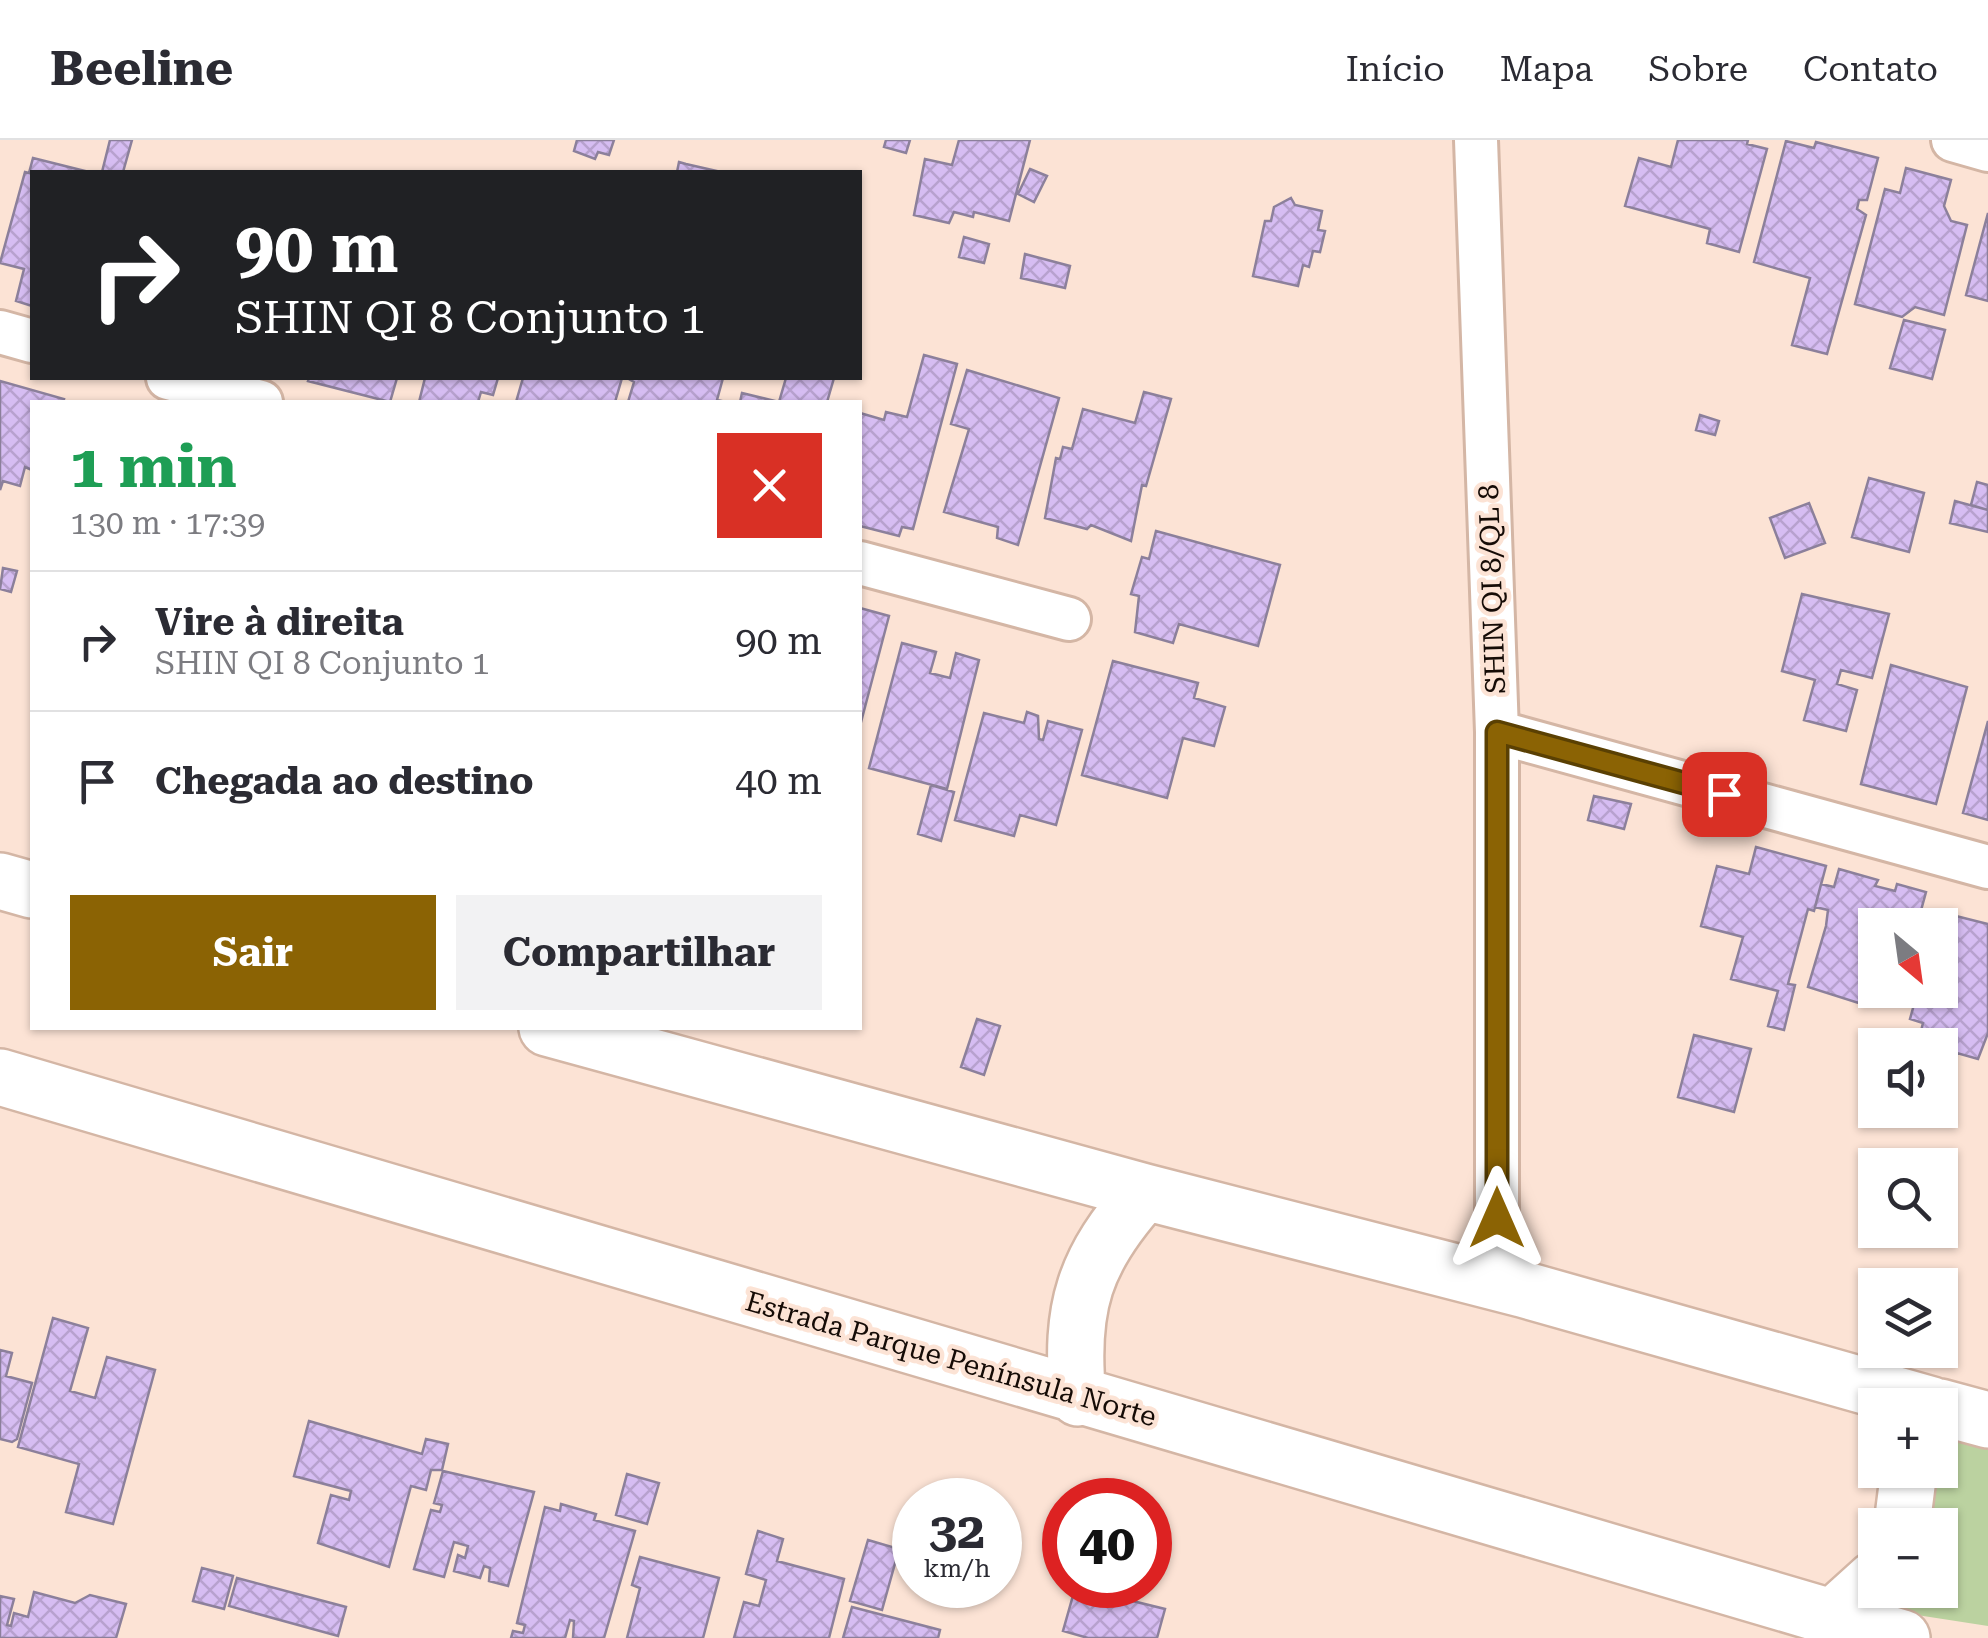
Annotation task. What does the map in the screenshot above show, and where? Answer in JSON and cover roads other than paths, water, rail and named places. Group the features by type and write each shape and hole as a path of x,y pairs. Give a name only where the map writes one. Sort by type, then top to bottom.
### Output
{"main road":[{"path":"0,881 30,889"},
{"path":"553,1030 1145,1192 1522,1289 1865,1388"},
{"name":"Estrada Parque Península Norte","path":"0,1076 1078,1398 1902,1638"},
{"path":"1078,1398 1074,1352 1078,1304 1094,1259 1115,1225 1145,1192"},
{"path":"1958,1413 1988,1420"},
{"path":"1834,1616 1858,1594"}],"street":[{"name":"SHIN QI 8/QL 8","path":"1476,140 1497,732 1497,1218 1522,1289"},
{"path":"1953,140 1988,150"},
{"path":"0,332 30,340"},
{"path":"176,380 253,400"},
{"path":"862,564 1069,620"},
{"path":"1497,732 1988,867"},
{"path":"1439,1268 1497,1218"}]}
